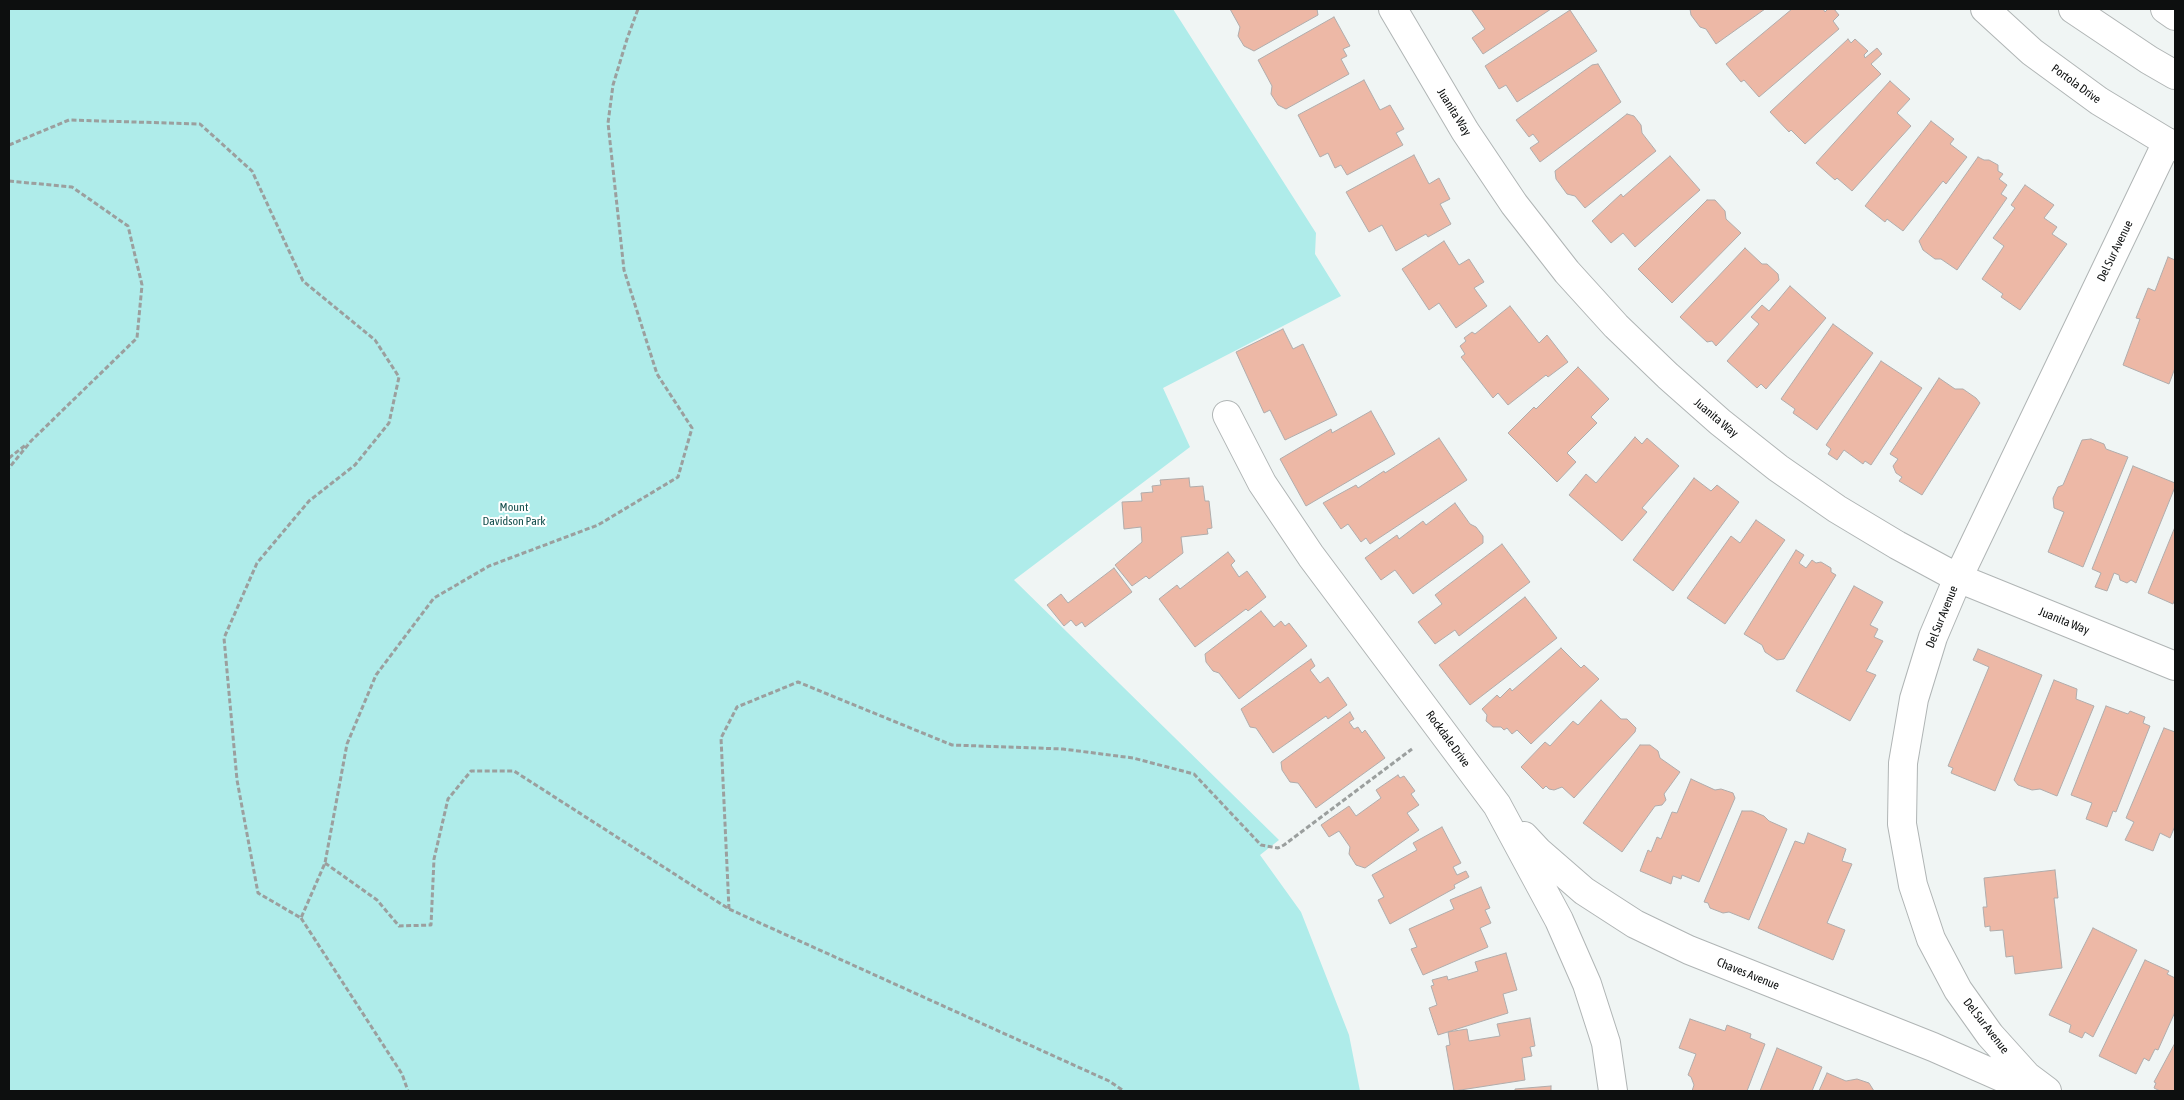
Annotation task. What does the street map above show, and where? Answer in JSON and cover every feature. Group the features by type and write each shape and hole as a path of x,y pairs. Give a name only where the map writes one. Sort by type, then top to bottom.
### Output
{"street":[{"name":"Juanita Way","path":"1393,9 1466,131 1514,204 1567,272 1616,326 1720,422 1778,468 1844,514 1958,578 2175,666"},
{"name":"Portola Drive","path":"1985,9 2032,52 2047,63 2099,101 2171,145"},
{"path":"2073,9 2175,75"},
{"path":"2165,9 2175,16"},
{"name":"Del Sur Avenue","path":"2047,1091 2027,1076 1990,1035 1958,990 1931,939 1913,885 1902,824 1903,763 1914,699 1933,637 1958,578 2171,145"},
{"name":"Rockdale Drive","path":"1227,415 1248,458 1285,519 1497,805 1559,920 1587,984 1606,1043 1614,1091"},
{"name":"Chaves Avenue","path":"1497,805 1538,851 1584,891 1635,924 1689,950 1933,1047 2033,1091"}],"path":[{"path":"301,918 325,862 347,744 376,675 434,598 489,566 598,525 678,477 692,428 657,374 624,270 608,124 614,85 638,9"},
{"path":"9,145 69,120 200,124 252,171 302,281 375,340 399,377 389,423 355,465 309,501 257,563 224,638 237,780 258,893 301,918 402,1074 408,1091"},
{"path":"9,181 72,186 128,226 142,285 137,338 31,441 9,458"},
{"path":"9,468 31,441"},
{"path":"729,909 721,738 738,707 798,682 952,745 1063,749 1133,758 1194,774 1262,845 1278,848 1440,728"},
{"path":"325,862 377,900 399,926 431,925 434,859 448,800 470,771 514,771 729,909 1109,1080 1124,1091"}],"green space":[{"name":"Mount Davidson Park","path":"9,9 1173,9 1316,233 1315,254 1341,296 1163,388 1190,447 1014,580 1279,840 1260,855 1301,912 1349,1035 1360,1091 9,1091"}],"building":[{"path":"1230,9 1317,9 1318,15 1254,51 1244,46 1238,36 1240,27"},
{"path":"1471,9 1551,9 1483,54 1472,38 1485,29"},
{"path":"1690,9 1765,9 1716,44 1706,29 1700,27 1691,15"},
{"path":"1792,9 1823,9 1825,12 1828,9 1834,9 1839,15 1833,21 1839,29 1759,97 1744,80 1741,82 1726,64"},
{"path":"1570,10 1597,51 1517,102 1506,85 1499,89 1485,66"},
{"path":"1334,17 1350,46 1343,49 1347,56 1341,59 1349,74 1286,109 1278,105 1271,94 1272,86 1258,60"},
{"path":"1848,39 1851,43 1855,39 1868,51 1864,55 1865,58 1877,48 1882,54 1871,64 1881,74 1805,144 1791,130 1789,132 1770,112"},
{"path":"1598,64 1621,102 1540,162 1530,148 1539,142 1533,134 1529,137 1516,120 1592,65"},
{"path":"1364,80 1380,110 1390,105 1404,129 1396,133 1403,145 1347,175 1341,165 1335,168 1328,153 1320,157 1298,115"},
{"path":"1890,81 1910,99 1897,113 1911,126 1852,191 1837,178 1835,180 1816,163"},
{"path":"1627,114 1634,116 1641,125 1642,133 1656,151 1585,208 1575,196 1567,194 1556,179 1555,171"},
{"path":"1931,121 1954,139 1950,144 1967,157 1946,184 1943,181 1903,231 1887,219 1885,222 1865,206"},
{"path":"1414,155 1429,184 1439,178 1450,199 1440,204 1451,224 1428,237 1426,234 1396,251 1382,225 1369,232 1346,192"},
{"path":"1670,156 1700,190 1635,247 1623,233 1611,243 1592,221 1621,194 1623,197"},
{"path":"1978,157 1998,165 1998,171 2003,174 1999,179 2007,185 2001,194 2007,198 1957,270 1941,259 1935,259 1923,250 1919,241"},
{"path":"2025,185 2054,205 2044,218 2057,227 2052,234 2067,244 2020,310 2001,297 2003,294 1982,279 2004,246 1993,238 2015,208 2011,205"},
{"path":"1707,200 1715,200 1725,211 1726,219 1741,233 1672,303 1638,269"},
{"path":"1444,241 1459,265 1469,259 1484,282 1474,288 1487,306 1456,328 1439,303 1429,310 1402,269"},
{"path":"1745,248 1762,264 1767,264 1778,274 1779,280 1716,346 1712,341 1707,342 1680,317"},
{"path":"2168,257 2175,260 2175,368 2169,384 2123,365 2140,319 2136,318 2148,288 2155,291"},
{"path":"1790,286 1826,318 1766,389 1761,384 1757,388 1727,361 1759,324 1751,317 1762,305 1769,311"},
{"path":"1510,306 1539,343 1547,335 1568,362 1548,377 1546,375 1508,405 1498,393 1493,398 1461,357 1465,354 1460,346 1466,341 1464,338 1472,332 1475,334"},
{"path":"1833,324 1873,353 1817,430 1793,413 1795,409 1781,399"},
{"path":"1283,329 1293,349 1303,344 1337,415 1285,440 1270,410 1264,413 1236,352"},
{"path":"1881,361 1922,388 1871,465 1865,461 1863,464 1844,450 1837,460 1828,454 1831,449 1826,445"},
{"path":"1578,367 1609,399 1591,417 1597,423 1567,453 1576,462 1557,482 1508,433 1534,407 1536,409"},
{"path":"1939,378 1955,389 1963,389 1980,403 1922,495 1899,481 1902,477 1896,473 1893,466 1898,459 1890,454"},
{"path":"1371,411 1395,454 1306,506 1280,459 1331,429 1332,433"},
{"path":"1635,437 1642,444 1647,438 1679,466 1642,508 1647,512 1622,541 1569,495 1586,474 1596,483"},
{"path":"1439,438 1467,480 1370,544 1366,538 1361,542 1348,524 1341,529 1323,503 1356,485 1358,488 1384,471 1385,473"},
{"path":"2091,439 2104,444 2106,449 2128,457 2083,567 2048,552 2064,512 2054,508 2053,498 2058,487 2063,485 2082,440"},
{"path":"2133,466 2175,483 2175,487 2136,583 2131,580 2127,583 2120,580 2119,575 2114,573 2107,591 2095,587 2101,573 2092,569"},
{"path":"1189,478 1190,487 1203,486 1205,501 1209,501 1212,528 1207,529 1208,534 1181,537 1183,553 1149,579 1146,576 1132,586 1115,565 1142,542 1141,527 1124,529 1122,502 1142,501 1141,493 1153,492 1152,486 1161,485 1160,480"},
{"path":"1694,478 1711,491 1717,485 1739,502 1673,591 1633,560"},
{"path":"1455,503 1470,524 1476,527 1483,536 1483,543 1413,594 1395,570 1381,580 1365,558 1397,535 1399,539 1423,521 1426,525"},
{"path":"1756,520 1785,540 1725,624 1687,598 1731,536 1740,543"},
{"path":"2175,527 2175,598 2173,604 2148,593"},
{"path":"1502,544 1530,582 1459,636 1455,630 1435,644 1418,622 1442,604 1435,595"},
{"path":"1796,550 1804,555 1799,563 1806,568 1812,560 1816,563 1821,562 1831,568 1831,572 1836,575 1784,659 1777,660 1765,652 1762,645 1744,634"},
{"path":"1228,552 1235,561 1231,565 1239,577 1247,571 1266,597 1248,611 1246,609 1195,647 1159,599 1177,585 1180,589"},
{"path":"1114,568 1132,592 1085,627 1082,622 1076,626 1071,620 1064,626 1047,605 1061,594 1068,603"},
{"path":"1854,586 1883,602 1870,625 1878,629 1874,637 1883,641 1866,671 1876,675 1850,721 1796,691"},
{"path":"1525,597 1557,638 1470,705 1439,665"},
{"path":"1261,611 1274,627 1281,621 1285,626 1289,623 1307,646 1239,699 1219,673 1213,671 1206,662 1205,654"},
{"path":"1561,648 1581,668 1584,665 1599,679 1531,744 1517,730 1512,734 1507,728 1504,730 1501,727 1493,727 1486,721 1487,715 1482,709 1497,695 1500,698 1510,688 1512,691"},
{"path":"1978,649 2042,675 1995,791 1951,773 1953,768 1948,766 1989,667 1973,660"},
{"path":"1311,659 1315,666 1310,670 1320,683 1328,677 1347,705 1328,719 1326,716 1273,753 1256,728 1250,727 1241,709"},
{"path":"2054,680 2077,689 2076,699 2094,706 2057,796 2040,789 2032,790 2018,785 2014,780"},
{"path":"1601,700 1621,719 1627,719 1636,728 1635,732 1574,798 1562,787 1554,790 1546,786 1543,789 1521,767 1545,742 1550,746 1573,721 1578,725"},
{"path":"2106,706 2128,714 2130,711 2145,717 2143,723 2150,726 2116,812 2113,811 2107,827 2086,819 2092,803 2071,795"},
{"path":"1350,712 1354,719 1349,722 1354,729 1358,727 1362,733 1365,730 1385,758 1316,808 1298,783 1290,782 1282,770 1281,762"},
{"path":"2164,728 2175,732 2175,826 2170,838 2160,833 2153,851 2125,840 2134,822 2126,818"},
{"path":"1640,745 1650,745 1658,751 1660,758 1680,772 1664,794 1666,800 1662,805 1655,806 1622,852 1583,823"},
{"path":"1398,775 1400,778 1404,776 1415,791 1411,794 1419,805 1407,813 1419,830 1365,868 1356,865 1349,854 1350,847 1339,831 1329,837 1321,825 1349,806 1356,816 1381,798 1376,790"},
{"path":"1691,779 1715,790 1721,789 1733,793 1735,798 1699,882 1682,875 1681,879 1673,876 1671,884 1640,871 1648,850 1651,852 1657,837 1661,839 1672,812 1677,813"},
{"path":"1742,811 1752,811 1787,829 1749,920 1729,912 1723,913 1710,908 1708,903 1704,902"},
{"path":"1442,827 1461,863 1453,867 1457,875 1466,871 1469,877 1454,885 1455,888 1390,924 1378,900 1384,897 1372,875 1417,850 1413,843"},
{"path":"1808,833 1846,849 1842,861 1852,864 1827,923 1845,930 1833,960 1758,928 1795,841 1804,844"},
{"path":"2055,870 2058,898 2054,898 2062,968 2015,974 2013,956 2006,957 2003,930 1990,931 1990,926 1985,927 1983,907 1987,907 1984,878"},
{"path":"1481,887 1490,908 1485,910 1491,923 1480,928 1488,947 1423,975 1411,949 1417,947 1409,929 1454,909 1450,900"},
{"path":"2093,928 2137,950 2093,1037 2085,1032 2082,1038 2069,1032 2071,1025 2049,1015"},
{"path":"1506,953 1517,990 1503,994 1508,1013 1438,1035 1429,1008 1437,1005 1431,986 1434,985 1432,980 1447,976 1448,980 1478,971 1475,962"},
{"path":"2145,960 2169,971 2167,974 2175,978 2175,1012 2158,1050 2155,1049 2149,1061 2144,1058 2136,1074 2099,1056"},
{"path":"1530,1018 1535,1046 1530,1047 1532,1056 1522,1058 1525,1080 1454,1091 1446,1046 1450,1045 1448,1032 1467,1029 1469,1041 1500,1036 1497,1024"},
{"path":"1690,1019 1725,1031 1727,1025 1751,1034 1750,1038 1765,1044 1747,1091 1692,1091 1694,1085 1691,1077 1688,1075 1696,1054 1679,1048"},
{"path":"2175,1043 2175,1091 2160,1091 2154,1088 2156,1083 2154,1082"},
{"path":"1777,1048 1822,1067 1812,1091 1760,1091"},
{"path":"1827,1073 1846,1081 1857,1079 1869,1083 1874,1091 1819,1091"},
{"path":"1551,1086 1551,1091 1515,1091 1515,1089"}]}
